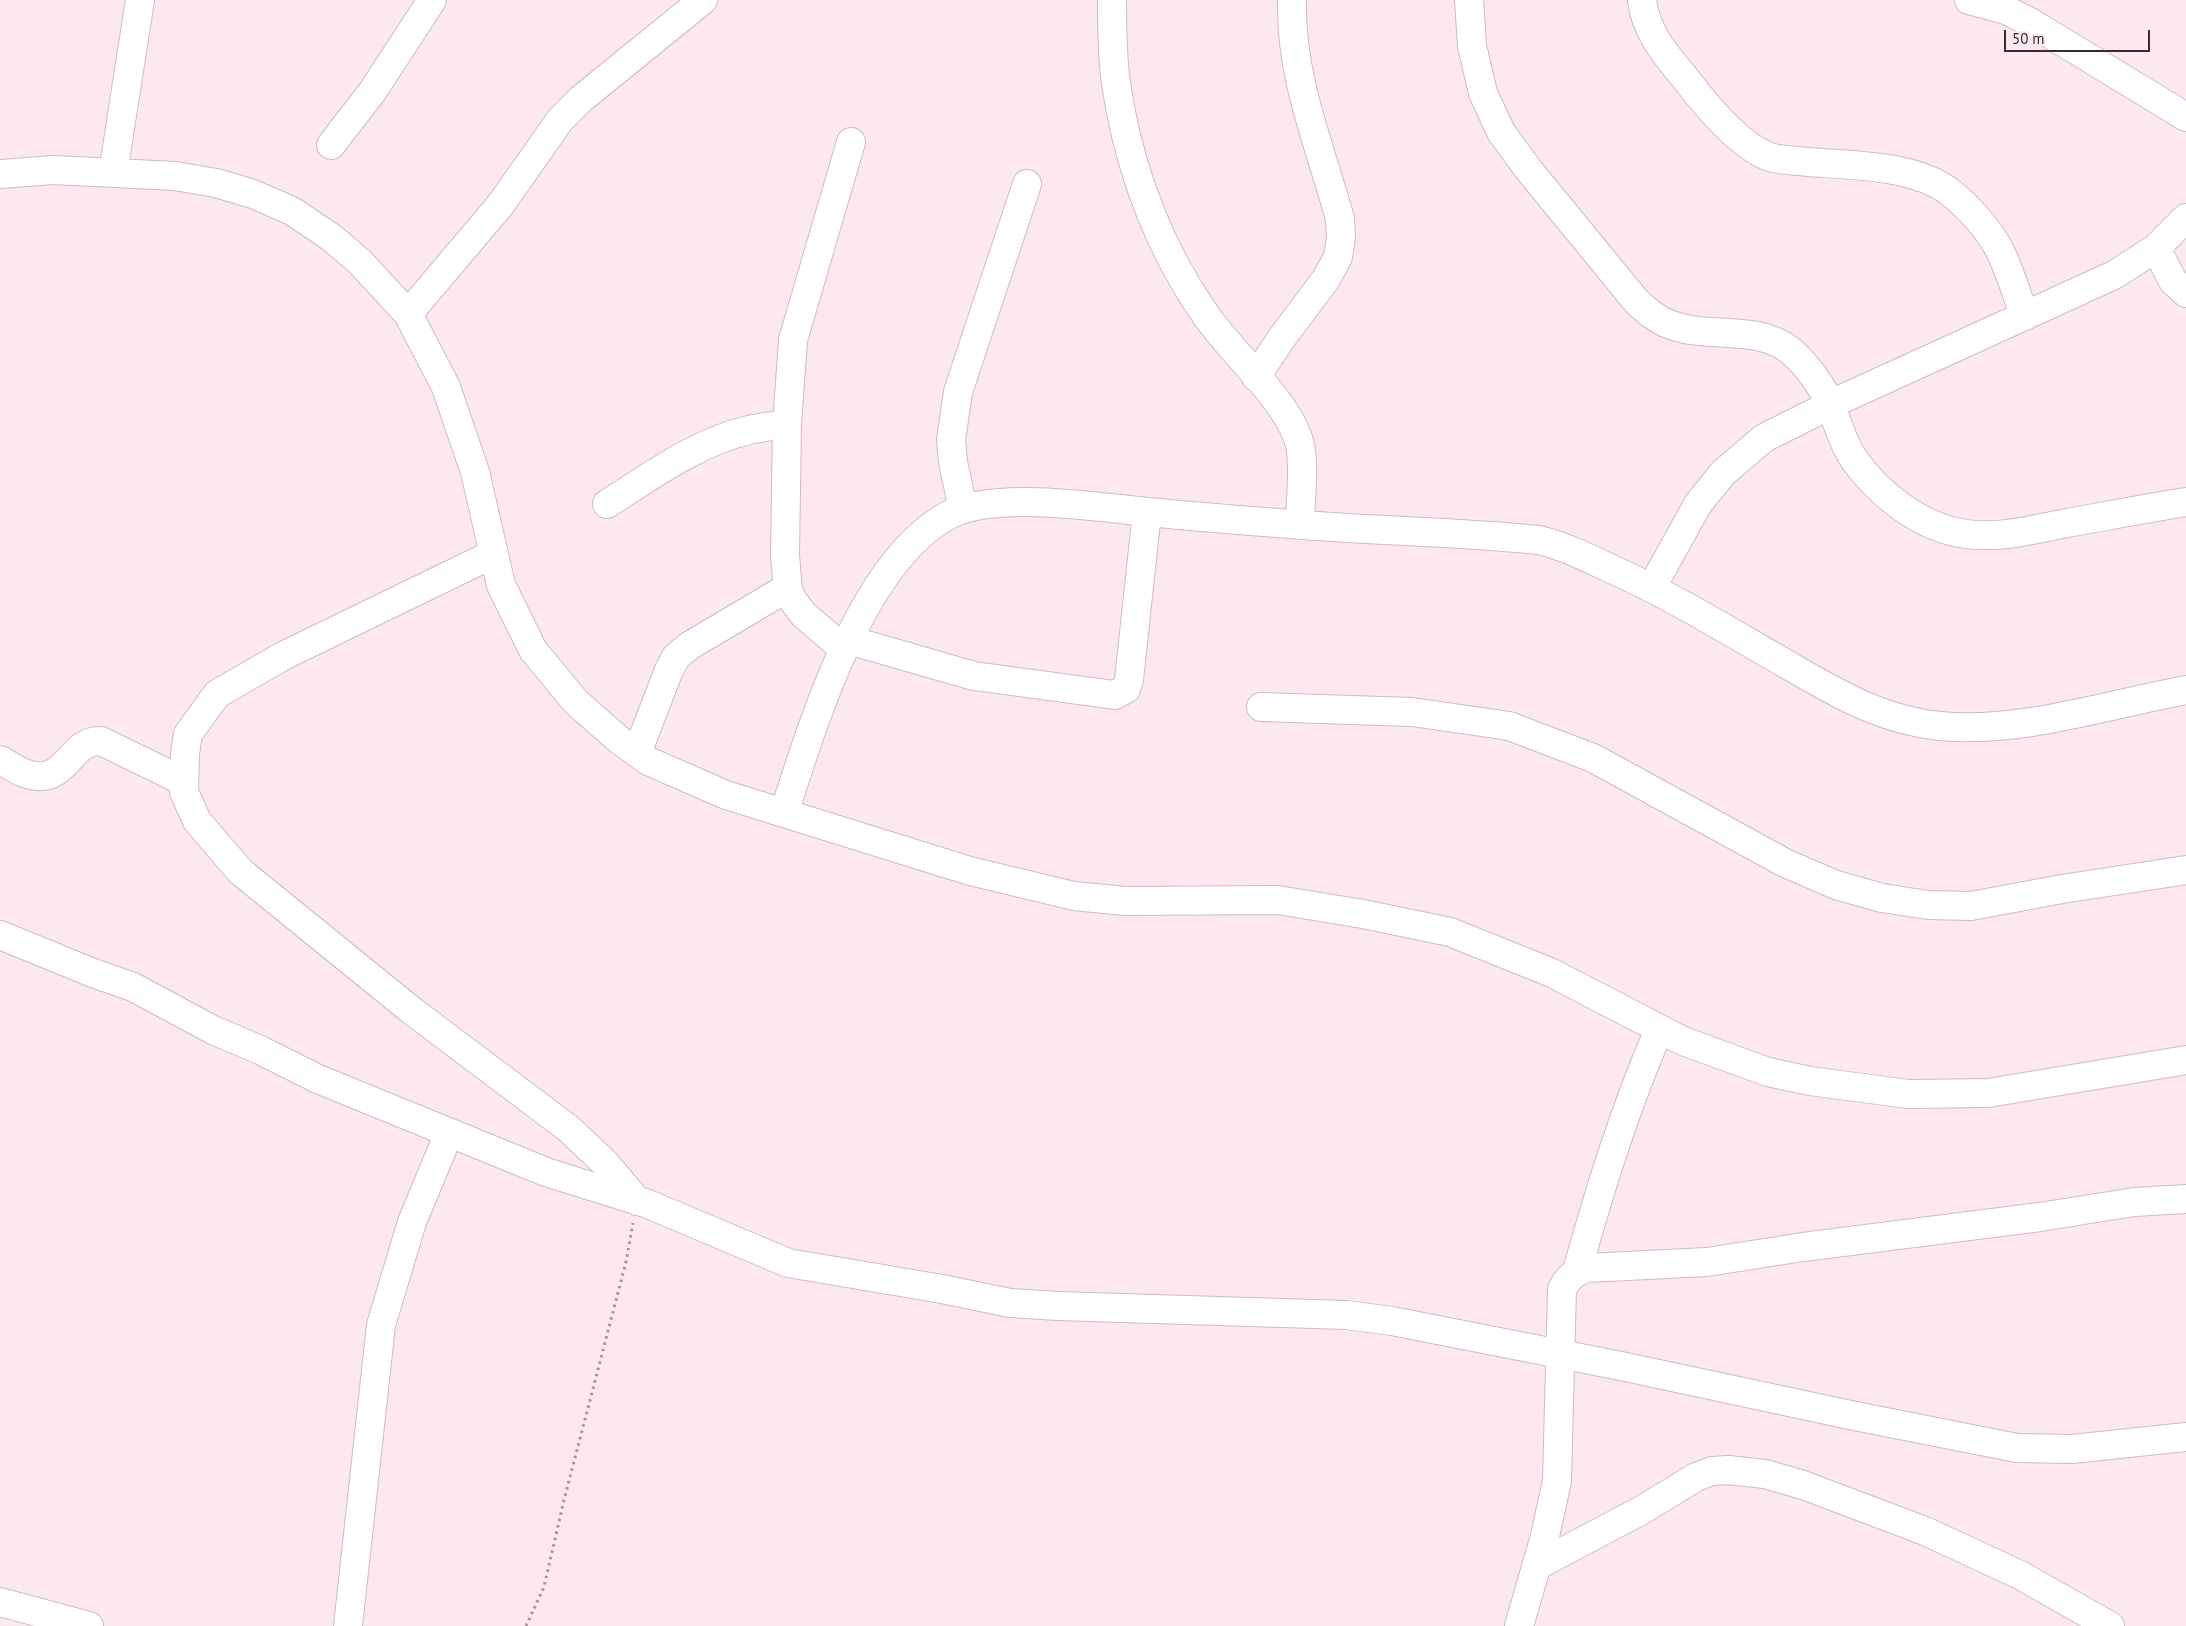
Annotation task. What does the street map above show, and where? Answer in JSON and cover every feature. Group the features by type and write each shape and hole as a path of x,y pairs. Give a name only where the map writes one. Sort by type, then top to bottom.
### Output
{"street":[{"path":"112,173 140,0"},
{"path":"408,314 500,204 560,120 581,99 703,0"},
{"path":"1112,0 1112,48 1116,84 1142,192 1186,285 1213,326 1283,410 1300,446 1300,525"},
{"path":"1256,377 1281,339 1326,279 1338,257 1341,238 1340,219 1304,101 1292,40 1292,0"},
{"path":"1469,0 1472,46 1484,93 1501,132 1534,176 1637,302 1653,316 1671,325 1690,329 1753,335 1775,341 1790,351 1806,367 1830,405 1838,430 1853,458 1883,492 1922,519 1948,530 1966,534 2008,534 2186,502"},
{"path":"1642,0 1647,22 1670,59 1709,109 1756,150 1778,159 1889,170 1916,175 1945,188 1955,196 1974,216 1999,248 2024,316"},
{"path":"1969,0 2006,10 2030,22 2186,116"},
{"path":"331,145 372,92 419,6"},
{"path":"851,142 793,340 787,424 785,555 787,588 804,615 847,644 999,681 1115,695 1122,692 1129,680 1147,512"},
{"path":"0,174 54,170 175,176 216,183 253,194 292,211 332,238 360,262 408,314 446,387 475,472 501,585 533,650 576,702 637,753 648,761 726,795 970,871 1074,896 1133,901 1278,900 1362,914 1450,932 1546,970 1659,1030 1724,1057 1768,1072 1810,1081 1908,1094 1988,1093 2186,1060"},
{"path":"963,509 953,462 952,440 958,392 1027,184"},
{"path":"1652,587 1698,504 1723,473 1764,438 1830,405 2114,275 2156,248 2186,218"},
{"path":"2156,248 2173,281 2186,293"},
{"path":"607,504 688,454 730,436 750,430 787,424"},
{"path":"784,813 817,712 874,589 901,554 947,515 992,502 1081,505 1300,525 1539,540 1573,550 1652,587 1864,707 1917,723 1963,727 2024,722 2095,710 2186,690"},
{"path":"493,554 283,656 216,694 188,734 183,781 184,792 197,821 241,872 411,1010 568,1129 606,1164 637,1201"},
{"path":"637,753 676,657 690,646 787,588"},
{"path":"1261,707 1412,712 1509,726 1593,758 1785,863 1836,885 1882,898 1928,905 1971,906 2062,889 2186,870"},
{"path":"0,760 24,773 50,776 59,771 87,743 101,742 183,781"},
{"path":"0,935 93,974 133,987 214,1030 260,1050 318,1079 546,1172 637,1201 735,1239 788,1263 942,1289 1010,1303 1346,1315 1561,1354 2018,1448 2072,1449 2186,1437"},
{"path":"1577,1272 1617,1133 1659,1030"},
{"path":"348,1626 381,1325 412,1222 449,1133"},
{"path":"1519,1626 1557,1481 1562,1289 1568,1279 1577,1272 1587,1268 1707,1262 1803,1247 2040,1217 2134,1202 2186,1198"},
{"path":"1536,1566 1642,1510 1696,1477 1712,1471 1728,1470 1765,1474 1803,1485 1925,1531 2020,1575 2110,1626"},
{"path":"0,1602 74,1624"}],"path":[{"path":"526,1626 544,1587 626,1262 637,1201"}]}
